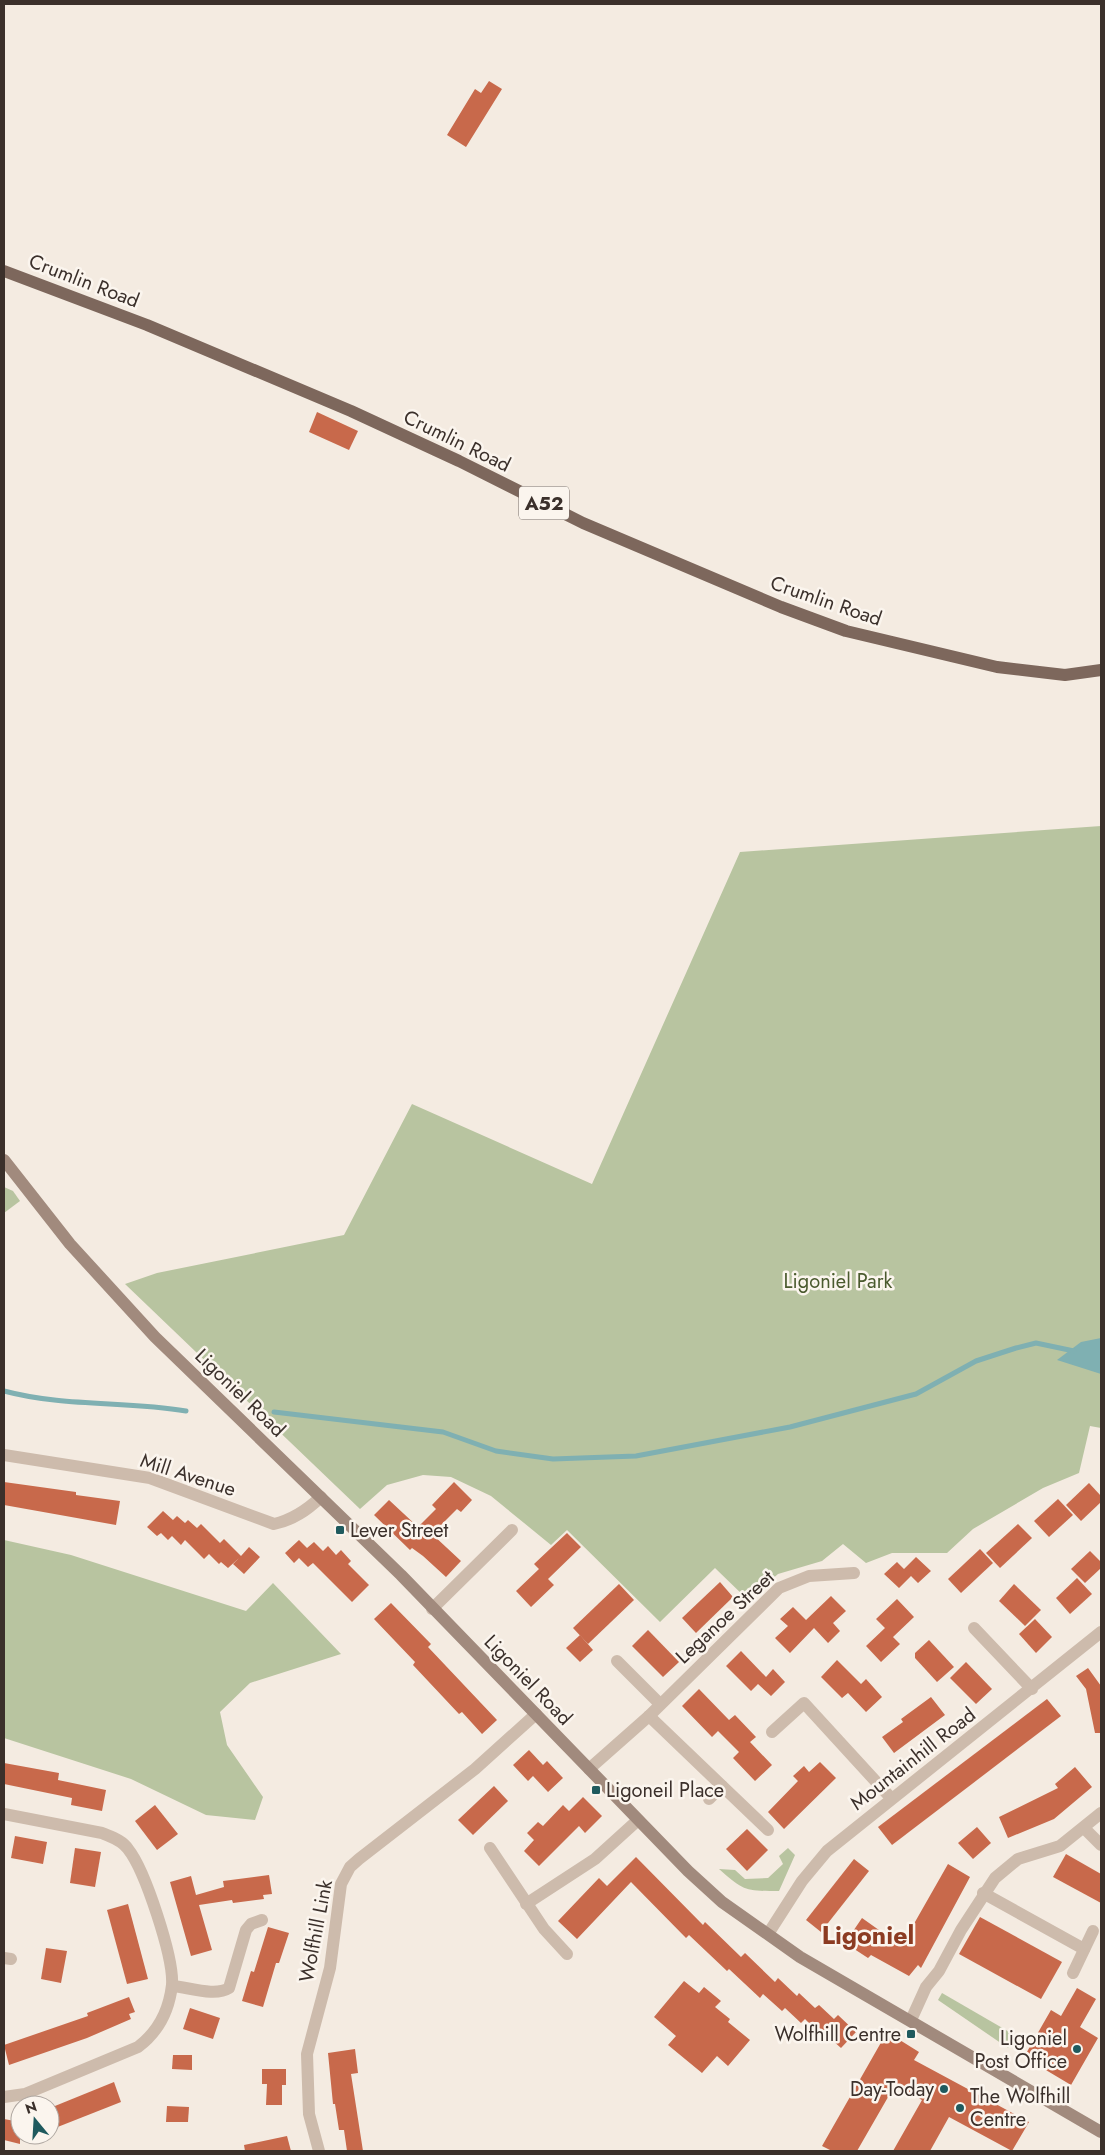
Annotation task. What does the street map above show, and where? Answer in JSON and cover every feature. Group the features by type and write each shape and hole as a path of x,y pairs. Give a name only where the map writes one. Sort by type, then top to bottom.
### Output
{"main road":[{"name":"Crumlin Road","path":"4,271 147,325 351,411 460,461 583,524 781,607 846,631 997,667 1065,675 1101,670"}],"street":[{"name":"Ligoniel Road","path":"4,1160 70,1244 155,1337 401,1575 638,1820 722,1902 800,1957 1101,2132"},
{"name":"Mill Avenue","path":"4,1455 150,1478 274,1524 286,1522 321,1497"},
{"path":"432,1609 512,1530"},
{"name":"Leganoe Street","path":"589,1769 648,1716 779,1588 809,1576 854,1573"},
{"path":"974,1628 1032,1689"},
{"name":"Mountainhill Road","path":"768,1934 812,1866 827,1852 891,1798 1032,1689 1099,1640"},
{"path":"617,1661 660,1704"},
{"path":"772,1732 804,1703 891,1798"},
{"name":"Wolfhill Link","path":"319,2151 309,2114 307,2054 330,1968 339,1891 344,1877 359,1859 475,1769 536,1714"},
{"path":"648,1716 768,1830"},
{"path":"709,1799 722,1786"},
{"path":"911,2020 926,1988 939,1971 984,1893 1004,1868 1018,1859 1060,1846 1101,1813"},
{"path":"4,1814 102,1833 116,1838 127,1847 144,1879 167,1951 172,1986 168,2003 157,2029 150,2038 138,2047 25,2094 4,2097"},
{"path":"526,1904 595,1859 638,1820"},
{"path":"1084,1828 1101,1845"},
{"path":"490,1848 544,1929 568,1954"},
{"path":"984,1893 1084,1949"},
{"path":"172,1986 213,1993 222,1993 229,1988 246,1930 251,1924 262,1920"},
{"path":"1073,1973 1093,1931"}],"green space":[{"name":"Ligoniel Park","path":"1101,826 1101,1428 1090,1426 1079,1473 1043,1488 973,1529 947,1553 892,1553 866,1563 843,1544 822,1561 778,1574 748,1600 715,1568 660,1622 567,1530 551,1545 491,1496 451,1477 423,1475 387,1485 360,1509 125,1284 157,1273 344,1235 412,1104 592,1184 740,852"},
{"path":"4,1187 13,1191 20,1201 4,1213"},
{"path":"4,1540 71,1555 246,1611 273,1583 341,1654 250,1683 220,1712 227,1745 263,1797 255,1820 206,1815 131,1779 4,1738"},
{"path":"788,1848 795,1855 779,1891 759,1891 740,1886 719,1869 735,1870 745,1879 768,1878 783,1864 779,1856"},
{"path":"942,1993 1018,2037 1008,2048 938,2000"}],"water":[{"path":"1101,1338 1101,1374 1057,1360 1081,1342"}],"building":[{"path":"489,81 502,89 466,147 447,135 475,89 481,93"},
{"path":"317,412 358,431 349,450 309,432"},
{"path":"4,1482 76,1492 76,1495 120,1501 116,1525 4,1505"},
{"path":"454,1482 472,1500 461,1512 457,1509 432,1534 461,1561 446,1577 423,1556 412,1548 410,1550 374,1515 389,1500 418,1527 436,1509 432,1505"},
{"path":"1089,1483 1101,1496 1101,1502 1081,1521 1066,1505"},
{"path":"1058,1499 1073,1515 1049,1537 1034,1521"},
{"path":"163,1511 173,1520 177,1516 185,1523 188,1520 197,1528 201,1524 220,1543 224,1539 241,1556 249,1547 260,1557 244,1574 233,1564 239,1558 228,1568 221,1562 219,1564 209,1554 204,1559 185,1540 181,1545 172,1536 168,1540 161,1533 157,1536 147,1527"},
{"path":"1018,1524 1032,1538 1000,1568 986,1553"},
{"path":"567,1533 581,1547 548,1579 554,1585 531,1607 516,1591 539,1569 534,1564"},
{"path":"299,1540 307,1548 314,1542 323,1551 328,1546 336,1555 341,1550 351,1561 348,1564 369,1585 352,1602 313,1563 308,1567 299,1558 294,1563 285,1553"},
{"path":"980,1549 993,1563 961,1593 948,1579"},
{"path":"1090,1551 1101,1562 1101,1568 1085,1583 1071,1569"},
{"path":"916,1557 931,1571 918,1583 911,1576 899,1588 884,1574 897,1562 904,1569"},
{"path":"1077,1578 1092,1594 1070,1614 1056,1598"},
{"path":"720,1582 733,1597 696,1633 682,1618"},
{"path":"619,1584 634,1600 588,1644 573,1628"},
{"path":"1014,1584 1041,1610 1025,1626 999,1601"},
{"path":"831,1596 846,1611 833,1623 840,1631 828,1643 814,1628 790,1653 775,1638 788,1626 780,1619 793,1607 806,1620"},
{"path":"897,1599 914,1617 893,1637 900,1644 881,1662 866,1646 885,1628 876,1619"},
{"path":"391,1603 431,1644 428,1647 497,1720 482,1734 462,1712 459,1714 413,1665 415,1662 374,1619"},
{"path":"1035,1619 1052,1637 1036,1653 1019,1634"},
{"path":"648,1630 679,1662 663,1677 632,1646"},
{"path":"580,1635 593,1650 580,1662 566,1648"},
{"path":"929,1640 954,1667 937,1682 915,1658 915,1653"},
{"path":"741,1651 766,1677 773,1669 785,1682 771,1696 758,1684 751,1691 726,1666"},
{"path":"837,1660 861,1684 866,1679 882,1697 866,1712 848,1693 842,1698 821,1677"},
{"path":"966,1662 992,1689 976,1704 950,1678"},
{"path":"1088,1668 1101,1686 1101,1733 1095,1733 1086,1689 1076,1676"},
{"path":"699,1689 729,1720 735,1715 756,1737 750,1742 772,1765 755,1781 733,1758 739,1752 718,1731 712,1737 682,1706"},
{"path":"931,1697 945,1715 894,1753 882,1737 903,1722 901,1719"},
{"path":"1047,1699 1061,1716 892,1845 878,1827"},
{"path":"529,1750 543,1765 547,1761 563,1778 548,1792 533,1776 528,1781 513,1765"},
{"path":"820,1762 836,1778 784,1829 768,1812 798,1781 793,1776 804,1766 809,1772"},
{"path":"4,1763 59,1773 58,1780 106,1790 102,1811 71,1805 72,1798 4,1784"},
{"path":"1075,1767 1092,1787 1054,1819 1008,1838 999,1817 1058,1788 1055,1784"},
{"path":"494,1786 508,1801 473,1835 458,1820"},
{"path":"583,1797 602,1816 585,1833 579,1826 539,1866 524,1851 534,1840 527,1833 538,1822 543,1826 563,1805 569,1811"},
{"path":"155,1805 178,1834 157,1850 135,1821"},
{"path":"977,1827 991,1843 973,1859 958,1843"},
{"path":"747,1829 768,1850 747,1871 726,1849"},
{"path":"15,1836 47,1842 43,1864 11,1858"},
{"path":"75,1848 101,1852 95,1887 70,1883"},
{"path":"1066,1854 1101,1874 1101,1903 1053,1877"},
{"path":"636,1857 703,1925 705,1922 741,1957 745,1953 775,1982 778,1978 797,1996 799,1993 815,2008 819,2005 834,2019 838,2015 856,2032 841,2048 823,2032 820,2034 805,2019 801,2023 785,2008 782,2011 763,1994 760,1998 729,1969 727,1971 689,1935 686,1938 631,1882 577,1939 558,1921 599,1878 607,1886"},
{"path":"854,1859 869,1871 821,1932 806,1920"},
{"path":"948,1864 970,1877 921,1968 918,1965 909,1976 871,1955 868,1958 845,1943 862,1918 893,1940 898,1931 907,1936"},
{"path":"269,1875 272,1894 263,1895 264,1899 233,1903 232,1900 199,1905 212,1950 191,1956 170,1882 191,1876 196,1895 224,1887 223,1881"},
{"path":"128,1904 148,1979 127,1984 107,1910"},
{"path":"980,1917 1062,1962 1041,1999 959,1954"},
{"path":"268,1927 289,1933 279,1963 276,1963 263,2007 242,2001 251,1971 254,1972"},
{"path":"46,1948 67,1951 61,1983 41,1979"},
{"path":"684,1981 699,1993 704,1987 721,2001 715,2007 730,2019 728,2022 750,2040 728,2066 717,2056 702,2073 668,2045 676,2036 654,2017"},
{"path":"1077,1988 1096,1999 1080,2027 1098,2038 1071,2085 1024,2057 1051,2010 1061,2016"},
{"path":"129,1997 135,2012 129,2014 131,2019 87,2038 9,2065 4,2045 88,2016 87,2013"},
{"path":"190,2008 220,2018 213,2039 183,2029"},
{"path":"887,2032 919,2052 914,2060 1029,2122 1012,2151 949,2117 930,2151 893,2151 922,2100 895,2085 857,2151 832,2151 822,2146"},
{"path":"355,2049 358,2073 351,2074 363,2151 347,2151 344,2130 339,2130 335,2104 333,2104 328,2053"},
{"path":"173,2055 192,2055 192,2070 172,2069"},
{"path":"262,2069 286,2069 286,2085 282,2085 282,2105 266,2105 267,2084 262,2084"},
{"path":"114,2082 121,2102 60,2126 60,2104"},
{"path":"167,2106 189,2107 188,2122 166,2122"},
{"path":"4,2119 10,2120 10,2142 4,2140"},
{"path":"287,2136 291,2151 245,2151 244,2145"}],"waterway":[{"path":"274,1412 443,1432 496,1451 553,1459 636,1456 790,1427 916,1394 976,1361 1036,1343 1074,1351"},
{"path":"4,1391 72,1402 186,1411"}],"place":[{"name":"Lever Street","path":"340,1530"},
{"name":"Ligoneil Place","path":"596,1790"},
{"name":"Wolfhill Centre","path":"911,2034"},
{"name":"Ligoniel Post Office","path":"1077,2049"},
{"name":"Day-Today","path":"944,2089"},
{"name":"The Wolfhill Centre","path":"960,2108"}],"district":[{"name":"Ligoniel","path":"868,1935"}]}
